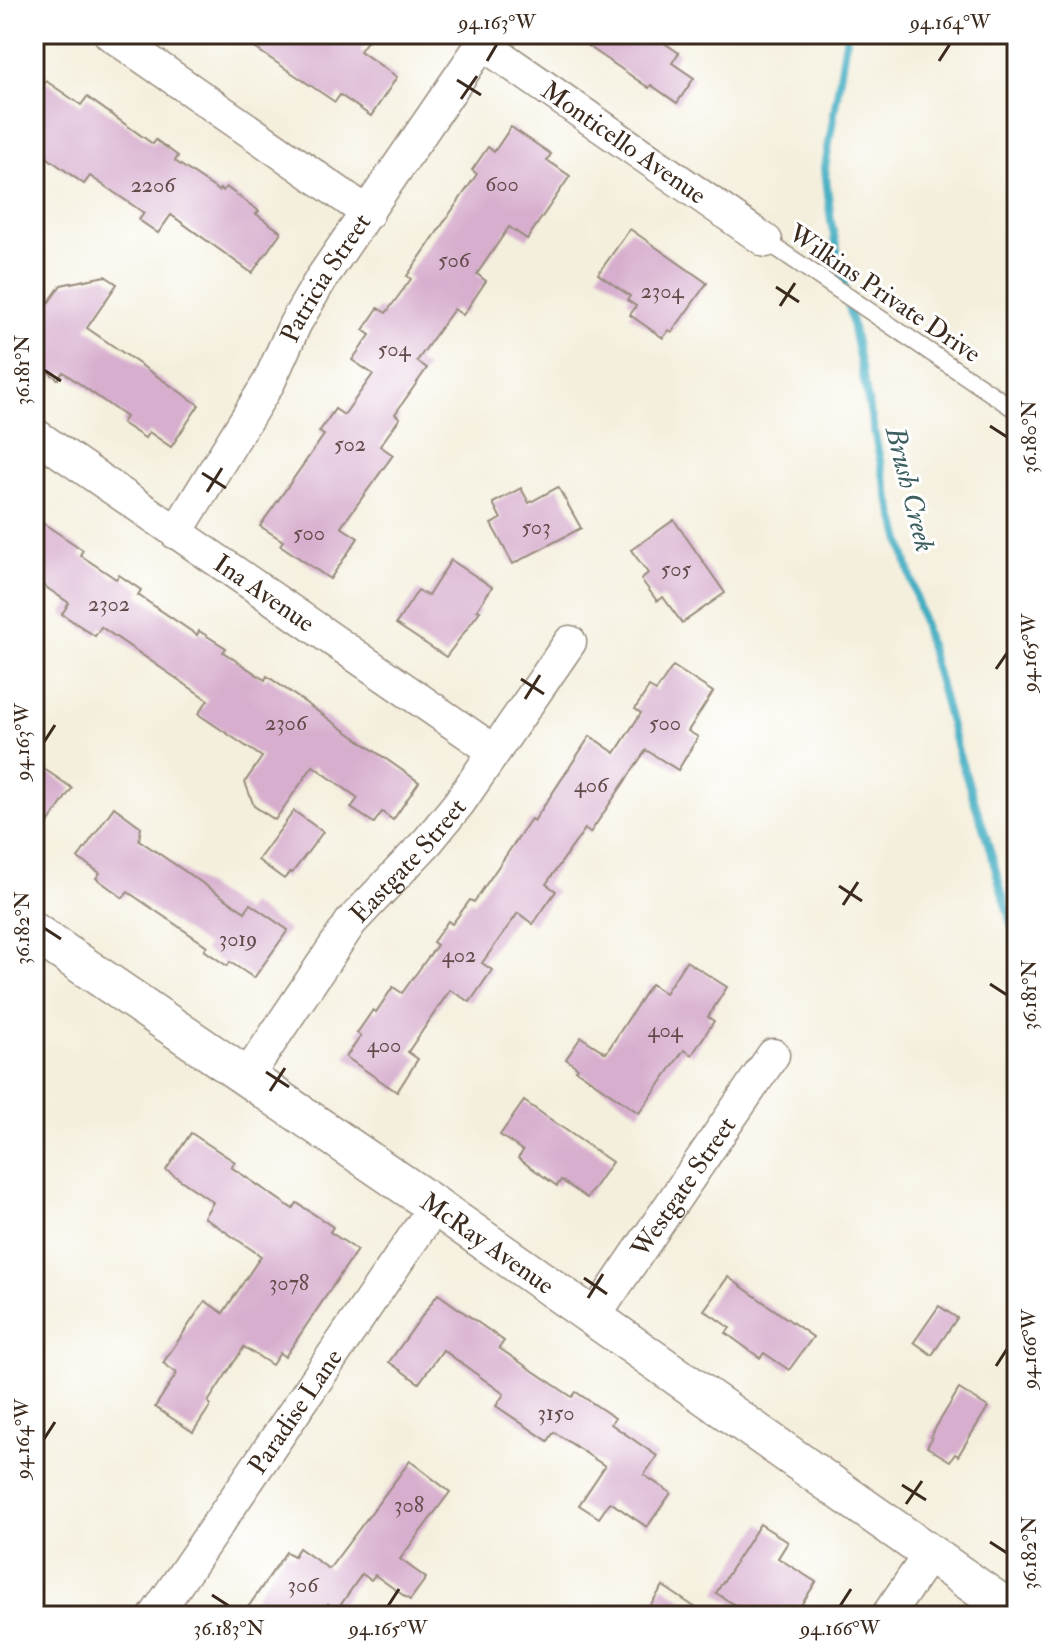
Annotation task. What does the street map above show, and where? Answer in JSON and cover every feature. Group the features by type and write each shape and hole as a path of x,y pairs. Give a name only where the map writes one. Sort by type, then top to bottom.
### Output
{"street":[{"path":"110,34 368,213"},
{"name":"Patricia Street","path":"176,533 269,382 295,324 321,279 486,39"},
{"name":"Monticello Avenue","path":"486,39 766,241"},
{"name":"Ina Avenue","path":"34,434 494,751"},
{"name":"Eastgate Street","path":"246,1078 351,922 428,841 459,803 570,642"},
{"name":"McRay Avenue","path":"34,932 435,1206 1017,1615"},
{"name":"Westgate Street","path":"594,1317 773,1055"},
{"name":"Paradise Lane","path":"155,1616 435,1206"},
{"path":"887,1616 929,1555"}],"lane":[{"name":"Wilkins Private Drive","path":"766,241 1017,411"}],"building":[{"path":"234,34 372,34 360,51 397,77 371,116 340,95 335,102"},
{"path":"571,34 651,34 679,53 672,63 694,78 677,103 651,85 649,88"},
{"path":"46,81 81,105 87,97 153,144 156,140 178,156 175,161 219,191 226,187 259,211 256,214 281,232 252,273 171,215 158,233 139,220 144,213 90,176 84,184 34,148 34,98"},
{"path":"511,127 551,154 547,160 570,176 527,239 509,227 477,274 486,281 463,315 454,309 417,361 427,368 395,414 400,418 380,446 393,455 341,527 358,538 330,579 280,545 283,541 260,526 324,435 319,432 335,409 344,415 373,374 352,360 370,335 363,330 378,308 386,313 411,279 407,276 477,174 472,170 488,147 494,152"},
{"path":"630,229 707,283 672,332 669,330 663,338 630,315 636,306 627,300 630,296 598,274"},
{"path":"105,276 117,284 87,328 199,405 171,447 149,432 145,438 122,423 126,417 63,372 58,379 34,362 34,291 49,302 61,285"},
{"path":"558,487 581,528 513,564 491,524 501,519 493,503 521,488 529,503"},
{"path":"34,517 83,550 80,555 116,579 119,575 141,590 138,595 197,635 199,631 226,648 223,652 265,680 267,676 419,782 393,820 382,812 374,823 351,808 358,798 313,766 275,820 254,806 245,782 262,757 198,714 208,700 101,627 95,636 62,614 69,603 34,579"},
{"path":"674,520 725,593 682,623 663,597 657,601 641,579 648,573 631,550"},
{"path":"451,560 492,587 477,610 480,611 446,657 396,624 418,590 428,596"},
{"path":"673,666 713,692 688,731 698,737 678,770 646,750 590,833 585,829 546,884 556,891 533,924 518,913 482,963 492,970 470,1002 450,990 408,1052 418,1059 397,1092 346,1057 361,1036 357,1033 373,1010 376,1012 393,987 402,993 437,945 433,942 448,921 452,924 470,900 474,902 531,819 534,821 590,736 615,753 641,713 635,709 649,687 656,691"},
{"path":"34,762 72,788 34,844"},
{"path":"114,807 141,827 139,840 245,912 250,904 288,930 254,978 230,962 227,966 204,950 207,946 128,892 123,898 96,878 100,873 78,858"},
{"path":"294,811 323,832 284,879 258,860"},
{"path":"686,961 727,987 708,1017 714,1021 692,1055 684,1050 639,1113 576,1070 578,1068 566,1059 581,1037 606,1053 651,984 665,993"},
{"path":"524,1101 612,1162 587,1198 561,1180 557,1186 518,1158 523,1151 500,1135"},
{"path":"191,1133 235,1162 231,1167 293,1209 297,1203 333,1227 330,1232 357,1250 285,1357 280,1353 272,1365 244,1347 208,1402 211,1405 193,1432 155,1407 177,1373 163,1363 205,1301 223,1313 261,1256 204,1217 213,1202 166,1170"},
{"path":"728,1277 813,1337 789,1370 764,1353 760,1358 726,1333 730,1328 704,1310"},
{"path":"438,1294 504,1341 499,1348 572,1397 576,1392 615,1418 611,1424 657,1456 644,1475 671,1493 647,1527 610,1502 599,1518 579,1505 605,1466 554,1432 548,1441 496,1406 504,1394 443,1350 419,1383 389,1362"},
{"path":"939,1306 957,1318 932,1355 914,1342"},
{"path":"959,1389 988,1407 958,1456 955,1454 950,1461 927,1447"},
{"path":"410,1461 450,1492 400,1559 426,1578 410,1600 375,1575 371,1580 362,1574 337,1610 328,1604 320,1616 242,1616 286,1552 294,1556 299,1548 329,1569"},
{"path":"760,1524 788,1542 778,1558 816,1582 794,1616 752,1616 716,1593"},
{"path":"663,1586 708,1616 643,1616"}],"waterway":[{"name":"Brush Creek","path":"847,34 825,168 831,221 883,474 958,752 1017,945"}]}
